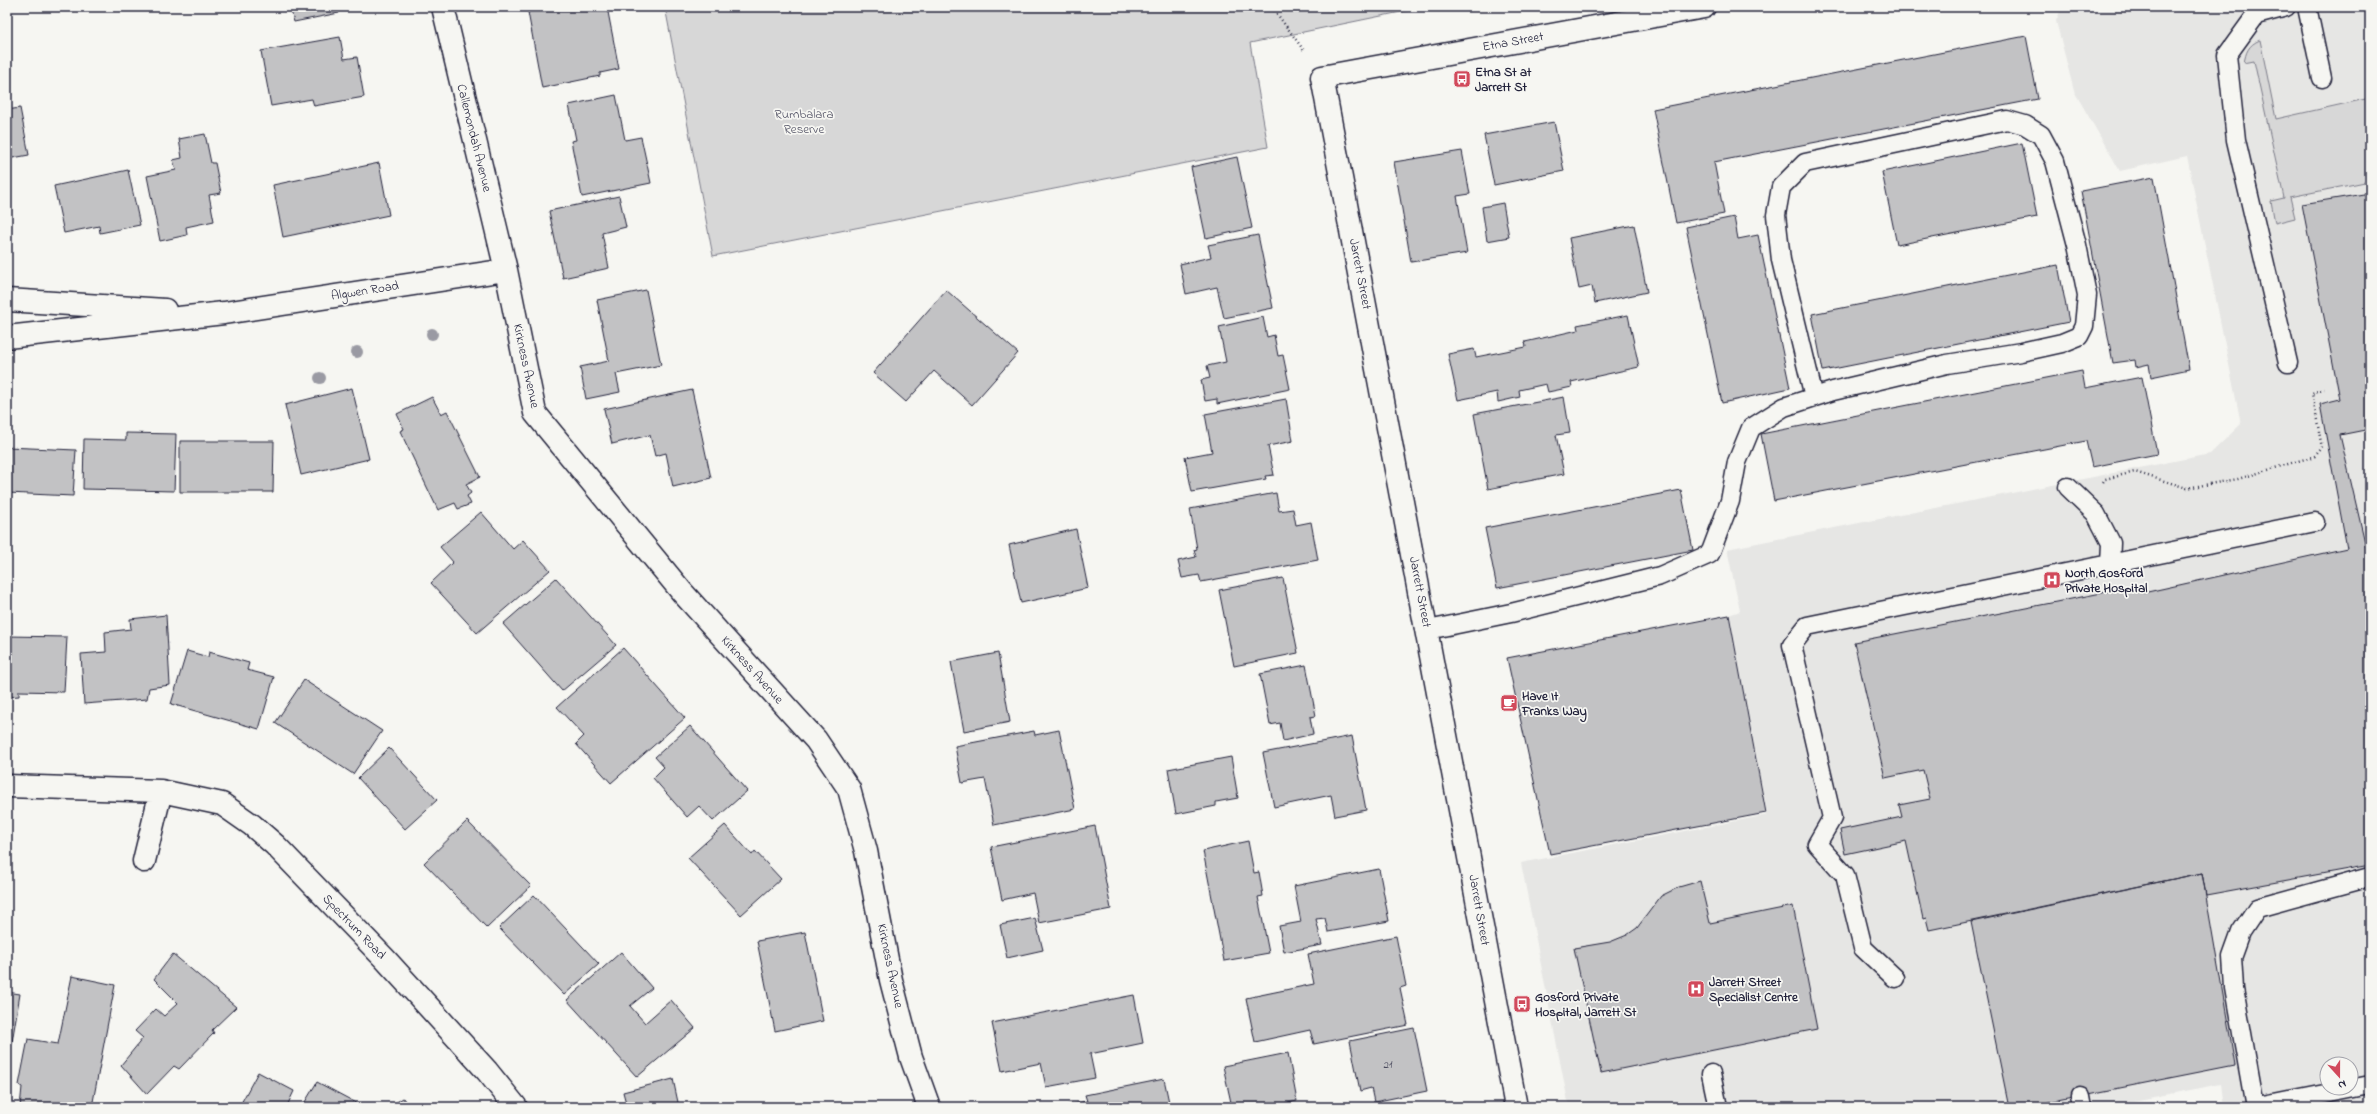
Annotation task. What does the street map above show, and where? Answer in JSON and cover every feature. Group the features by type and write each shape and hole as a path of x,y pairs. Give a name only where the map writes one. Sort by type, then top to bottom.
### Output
{"street":[{"name":"Callemondah Avenue","path":"443,7 506,270"},
{"name":"Etna Street","path":"1322,77 1704,7"},
{"name":"Jarrett Street","path":"1322,77 1428,630 1516,1107"},
{"name":"Algwen Road","path":"7,337 224,313 506,270"},
{"name":"Kirkness Avenue","path":"506,270 535,413 682,592 816,740 849,789 866,851 891,980 907,1041 929,1107"},
{"name":"Algwen Road","path":"7,300 224,313"},
{"name":"Spectrum Road","path":"7,786 161,791 222,804 252,825 275,845 385,959 487,1071 516,1107"},
{"path":"144,862 161,791"}],"lane":[{"path":"2286,7 2256,15 2227,55 2236,140 2288,363"},
{"path":"2307,7 2322,78"},
{"path":"1428,630 1511,613 1660,576 1710,554 1730,502 1737,462 1751,428 1784,407 1814,397 1947,364 2062,343 2079,336 2084,326 2087,295 2077,245 2055,161 2040,135 2025,125 2007,120 1805,163 1781,188 1776,215 1781,260 1814,397"},
{"path":"2068,487 2096,514 2111,543 2110,564"},
{"path":"1895,978 1863,948 1845,875 1817,844 1832,818 1792,645 1807,626 2315,522"},
{"path":"2255,1107 2234,988 2232,957 2240,932 2257,908 2370,877"},
{"path":"1711,1074 1718,1107"},
{"path":"2259,1107 2370,1085"}],"path":[{"path":"1272,7 1322,77"},
{"path":"2087,506 2105,479 2135,472 2187,488 2238,479 2314,456 2322,448 2312,393 2324,389"}],"shaded area":[{"name":"North Gosford Private Hospital","path":"2062,7 2370,7 2370,1107 2223,1107 2220,1084 2103,1107 1569,1107 1521,863 1767,815 1729,615 1740,611 1727,549 2210,454 2241,424 2187,156 2120,171 2074,91 2056,21"}],"green space":[{"name":"Rumbalara Reserve","path":"665,7 1425,7 1250,43 1268,147 713,256"},
{"path":"2260,40 2276,119 2370,98 2370,181 2290,197 2295,218 2275,223 2271,201 2284,198 2254,61 2244,63 2248,49"}],"building":[{"path":"290,7 338,7 339,13 294,22"},
{"path":"555,7 607,7 619,69 600,73 600,76 542,88 528,12"},
{"path":"2026,36 2038,99 1714,162 1724,214 1676,223 1653,109"},
{"path":"340,37 344,59 357,57 364,97 314,106 312,99 271,106 261,51"},
{"path":"616,95 625,140 641,137 651,183 582,197 571,141 576,140 569,105"},
{"path":"20,108 29,155 7,159 7,110"},
{"path":"1554,122 1564,171 1494,185 1484,135"},
{"path":"205,134 211,163 215,163 221,193 209,195 214,221 186,227 187,235 160,241 147,176 176,170 173,160 182,158 179,139"},
{"path":"2022,143 2037,217 1897,245 1882,172"},
{"path":"1462,151 1470,194 1457,196 1467,253 1411,262 1394,162"},
{"path":"1237,157 1252,228 1206,238 1191,167"},
{"path":"379,163 389,215 283,237 273,185"},
{"path":"128,170 140,225 100,233 99,226 64,233 54,186"},
{"path":"2154,177 2189,369 2151,377 2149,364 2136,367 2135,360 2113,363 2081,191"},
{"path":"2370,193 2370,429 2340,435 2366,547 2370,546 2370,865 2206,895 2202,873 1929,930 1926,918 1923,919 1906,841 1845,854 1840,830 1902,817 1899,805 1930,799 1923,770 1885,778 1854,642 2142,585 2143,593 2347,548 2320,404 2340,399 2302,204"},
{"path":"619,196 626,227 602,233 609,268 563,278 549,211"},
{"path":"1503,203 1509,237 1487,241 1482,207"},
{"path":"1734,217 1738,239 1758,235 1790,388 1722,403 1686,227"},
{"path":"1634,225 1647,292 1595,303 1592,286 1579,289 1569,238"},
{"path":"1258,235 1273,308 1224,318 1217,287 1186,294 1180,264 1211,257 1208,245"},
{"path":"2058,265 2069,322 1823,371 1812,314"},
{"path":"646,290 661,365 616,374 620,392 586,399 580,367 609,361 597,300"},
{"path":"946,290 1018,353 972,405 934,371 906,402 873,373"},
{"path":"1628,315 1639,367 1571,382 1572,387 1548,392 1546,384 1519,390 1520,397 1498,402 1497,392 1458,400 1448,354 1474,349 1476,357 1526,347 1525,342 1578,330 1577,325"},
{"path":"1263,317 1267,337 1274,335 1278,356 1283,355 1290,389 1217,404 1217,399 1205,401 1201,380 1210,378 1207,366 1226,362 1219,327"},
{"path":"2082,371 2085,388 2142,377 2157,454 2092,467 2086,441 1774,501 1761,434"},
{"path":"352,388 369,459 301,475 285,405"},
{"path":"692,390 711,478 673,487 666,453 655,456 650,435 612,444 604,409"},
{"path":"432,397 441,414 447,411 480,477 466,484 471,493 467,496 471,504 458,509 455,503 438,510 400,431 404,429 397,414"},
{"path":"1564,397 1570,433 1556,435 1564,474 1488,489 1474,414"},
{"path":"1286,399 1293,441 1268,446 1274,475 1265,476 1266,479 1192,492 1185,457 1212,452 1205,414"},
{"path":"126,433 176,434 174,491 83,489 84,439 126,440"},
{"path":"180,441 274,441 273,492 180,492"},
{"path":"7,447 76,450 73,496 7,493"},
{"path":"1681,490 1693,550 1497,588 1485,528"},
{"path":"1276,493 1279,511 1293,509 1296,525 1311,522 1318,560 1201,582 1199,575 1182,578 1178,561 1196,557 1194,550 1197,549 1190,509"},
{"path":"481,512 513,549 523,540 550,570 477,633 431,583 453,562 440,547"},
{"path":"1076,529 1088,588 1021,603 1009,545"},
{"path":"556,578 616,645 562,691 503,624"},
{"path":"1283,578 1298,653 1234,666 1219,590"},
{"path":"166,615 170,685 149,688 147,699 84,704 81,654 106,652 105,632 131,629 130,619"},
{"path":"1729,615 1766,813 1550,854 1507,658"},
{"path":"7,636 67,637 64,692 19,691 19,696 7,697"},
{"path":"623,648 685,718 611,783 576,744 584,736 557,707"},
{"path":"187,651 208,657 209,652 249,663 247,670 274,677 259,729 171,704"},
{"path":"998,653 1010,722 964,731 951,662"},
{"path":"1306,665 1316,716 1310,717 1313,734 1283,741 1280,723 1270,725 1260,674"},
{"path":"304,680 382,731 353,774 275,723"},
{"path":"690,726 747,791 713,821 699,806 687,817 653,778 664,767 655,757"},
{"path":"1059,730 1075,809 994,825 985,779 962,783 955,746 1034,731 1035,735"},
{"path":"1352,736 1366,810 1335,816 1331,795 1274,807 1263,753"},
{"path":"389,748 437,800 405,829 358,778"},
{"path":"1231,757 1238,798 1216,802 1216,806 1176,814 1168,769"},
{"path":"467,821 531,886 487,928 424,863"},
{"path":"725,825 752,855 755,851 781,879 741,915 688,858"},
{"path":"1095,826 1111,909 1039,923 1033,893 1002,900 991,847"},
{"path":"1248,841 1254,873 1259,872 1263,896 1258,897 1269,953 1224,961 1203,851"},
{"path":"1379,869 1389,921 1328,932 1325,918 1316,919 1322,945 1284,952 1279,926 1301,922 1294,886"},
{"path":"2202,873 2235,1065 2023,1107 2009,1107 1971,922"},
{"name":"Jarrett Street Specialist Centre","path":"1700,881 1710,923 1793,906 1817,1029 1601,1073 1574,948 1610,942 1627,935 1637,928 1661,896 1679,887"},
{"path":"534,895 599,964 564,995 499,928"},
{"path":"1035,918 1043,950 1007,958 1000,925"},
{"path":"805,932 823,1021 775,1031 757,941"},
{"path":"1396,936 1406,986 1400,988 1408,1025 1314,1044 1310,1030 1255,1042 1246,998 1314,984 1308,954"},
{"path":"621,952 652,988 630,1006 645,1023 671,1000 695,1028 637,1077 567,1000"},
{"path":"173,954 236,1007 212,1030 214,1033 179,1069 174,1066 147,1094 121,1065 143,1038 135,1031 156,1009 164,1016 178,1003 154,979"},
{"path":"72,976 115,985 92,1107 20,1107 22,1087 19,1085 28,1039 58,1044"},
{"path":"7,992 20,994 7,1072"},
{"path":"1134,995 1143,1043 1090,1054 1095,1078 1046,1087 1041,1063 1002,1071 992,1023"},
{"path":"1414,1028 1427,1091 1374,1102 1371,1088 1360,1091 1350,1041"},
{"path":"1288,1053 1297,1101 1288,1103 1289,1107 1232,1107 1223,1066"},
{"path":"258,1072 294,1091 287,1106 289,1107 239,1107"},
{"path":"673,1079 679,1107 627,1107 623,1092"},
{"path":"1164,1079 1170,1107 1060,1107 1087,1101 1085,1095"},
{"path":"317,1082 364,1107 302,1107"},
{"path":"403,1098 409,1107 389,1107"}],"place":[{"name":"Etna St at Jarrett St","path":"1462,79"},
{"name":"North Gosford Private Hospital","path":"2052,580"},
{"name":"Have It Franks Way","path":"1509,703"},
{"name":"Jarrett Street Specialist Centre","path":"1696,989"},
{"name":"Gosford Private Hospital, Jarrett St","path":"1522,1004"}]}
